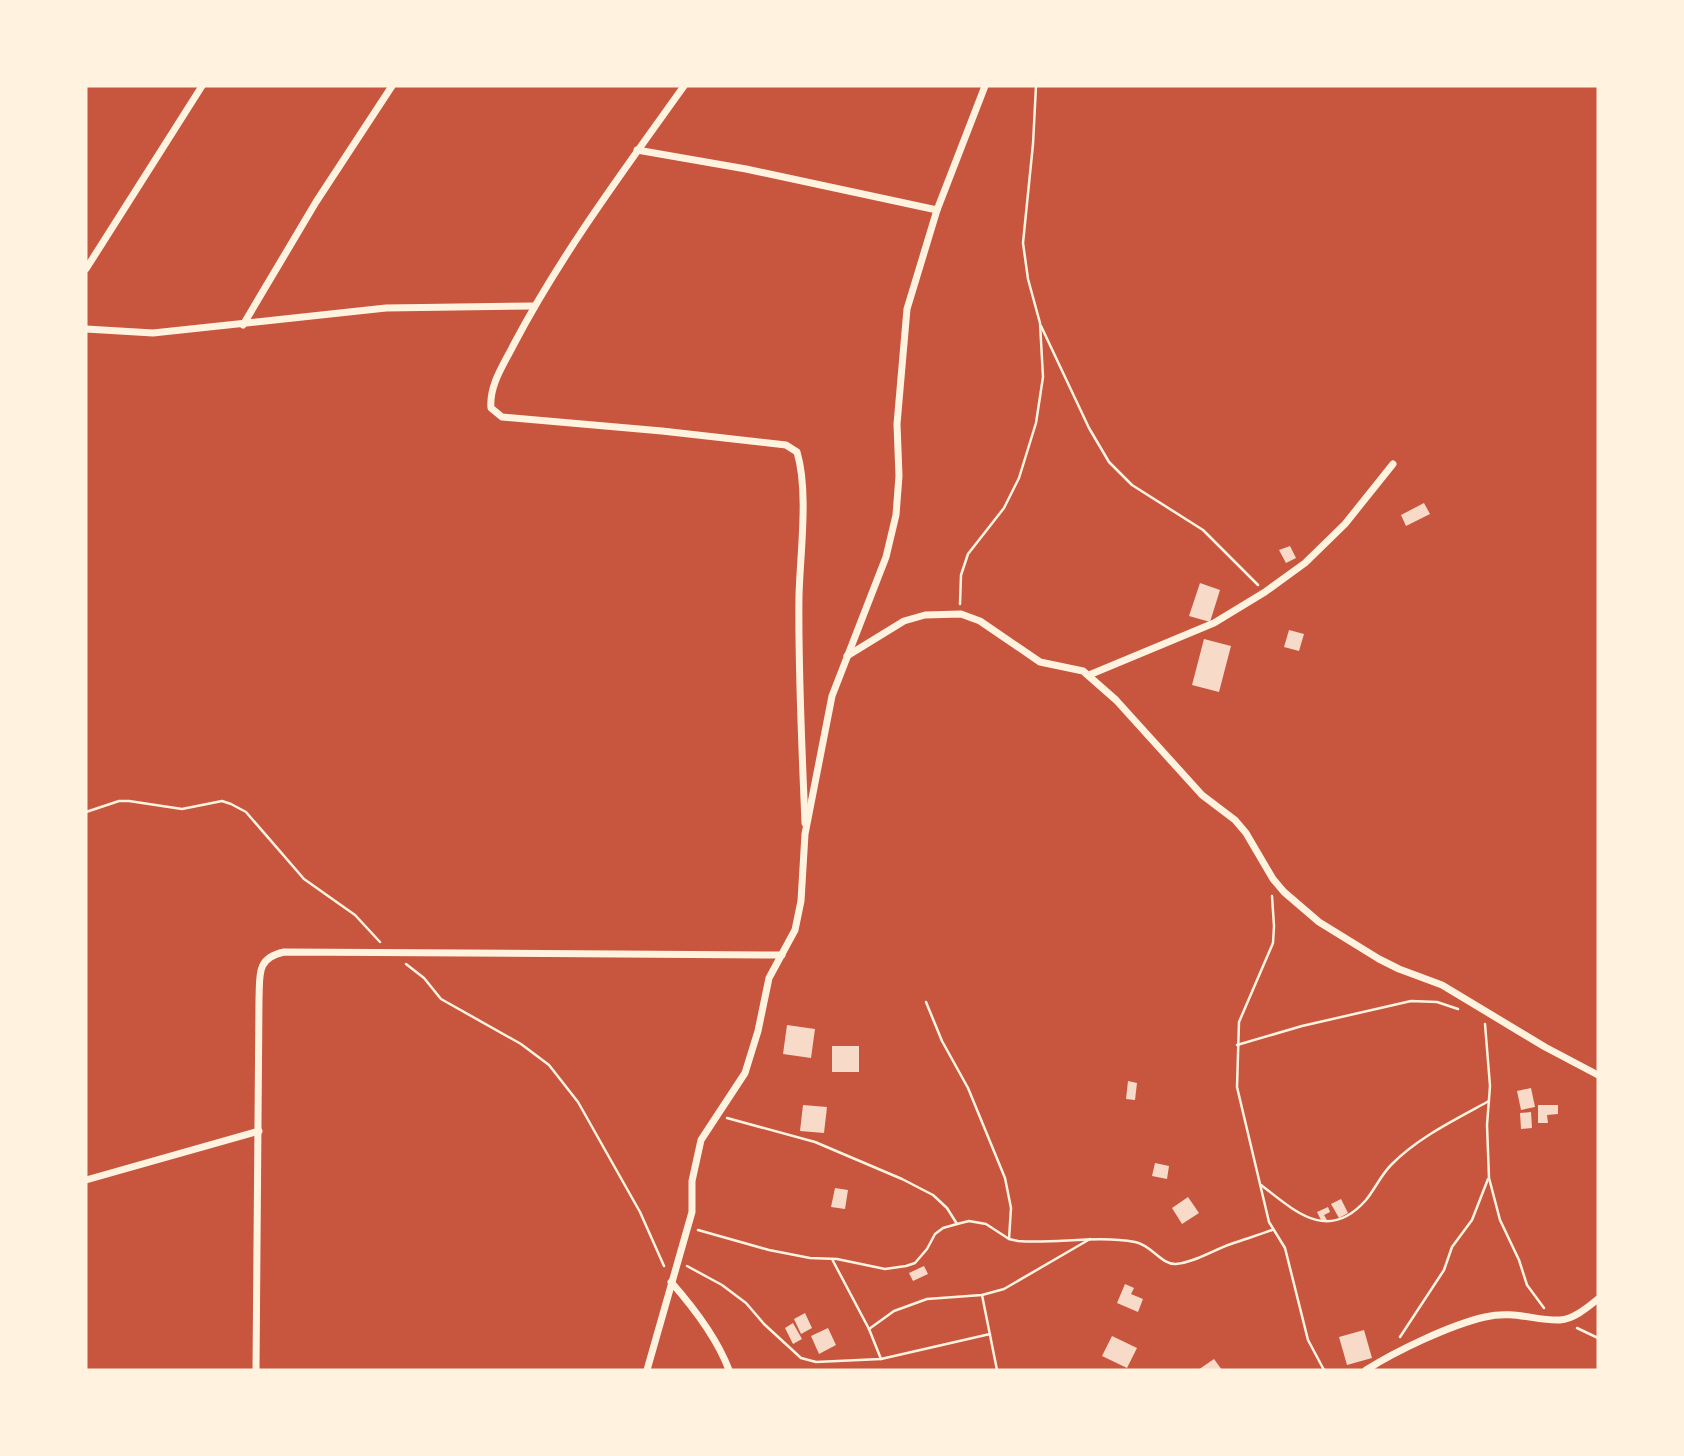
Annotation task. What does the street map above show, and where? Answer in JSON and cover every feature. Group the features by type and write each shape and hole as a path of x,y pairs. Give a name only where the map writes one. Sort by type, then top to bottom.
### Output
{"street":[{"path":"86,269 202,86"},
{"path":"243,325 316,202 392,86"},
{"path":"647,1370 692,1212 692,1181 701,1140 745,1073 758,1031 769,978 795,930 801,901 805,834 799,598 803,519 800,461 797,452 786,444 662,430 502,417 491,408 490,397 499,373 534,306 637,150 684,86"},
{"path":"805,834 832,696 893,533 899,476 897,424 907,309 937,210 985,86"},
{"path":"637,150 746,169 937,210"},
{"path":"86,329 153,333 386,308 534,306"},
{"path":"1089,675 1214,623 1265,592 1305,563 1337,532 1393,464"},
{"path":"846,656 904,621 925,615 961,614 980,621 1040,662 1068,666 1089,675 1116,700 1202,794 1235,820 1283,892 1319,922 1399,969 1442,985 1545,1047 1598,1075"},
{"path":"257,1370 258,999 260,968 265,960 284,951 782,955"},
{"path":"86,1180 259,1131"},
{"path":"671,1281 705,1325 729,1370"},
{"path":"1366,1370 1389,1355 1482,1317 1512,1314 1562,1320 1584,1310 1598,1299"}],"path":[{"path":"1036,86 1023,243 1028,279 1040,323 1089,428 1110,462 1132,485 1203,530 1265,592"},
{"path":"961,614 961,575 968,554 1004,508 1018,478 1036,423 1043,377 1040,323"},
{"path":"86,812 105,805 130,801 173,808 222,802 239,807 304,878 355,915 388,952 416,970 441,999 521,1044 549,1065 579,1102 640,1212 671,1281"},
{"path":"1273,879 1273,943 1239,1022 1237,1087 1272,1230 1285,1248 1308,1340 1324,1370"},
{"path":"1237,1045 1302,1026 1411,1001 1437,1002 1465,1010"},
{"path":"926,1002 942,1041 968,1088 1005,1178 1011,1208 1009,1239"},
{"path":"1480,1009 1486,1029 1489,1056 1489,1178 1500,1220 1527,1285 1552,1319"},
{"path":"1260,1184 1312,1220 1323,1223 1339,1220 1365,1200 1391,1165 1411,1149 1489,1101"},
{"path":"717,1116 815,1142 902,1179 933,1195 947,1208 957,1224"},
{"path":"1389,1355 1444,1270 1452,1247 1472,1220 1489,1178"},
{"path":"688,1227 769,1250 885,1269 906,1266 921,1258 935,1234 943,1228 969,1221 986,1224 1009,1239 1028,1242 1090,1239 1139,1242 1173,1265 1202,1257 1272,1230"},
{"path":"869,1329 894,1311 927,1300 1004,1289 1090,1239"},
{"path":"832,1259 869,1329 881,1359"},
{"path":"678,1261 722,1284 746,1303 764,1324 801,1358 816,1362 881,1359 990,1334"},
{"path":"982,1294 997,1370"},
{"path":"1562,1320 1598,1338"}],"building":[{"path":"1424,503 1430,514 1406,526 1401,515"},
{"path":"1290,546 1296,558 1286,563 1279,550"},
{"path":"1200,583 1220,590 1210,622 1189,616"},
{"path":"1289,630 1304,634 1299,651 1284,647"},
{"path":"1204,639 1231,646 1219,692 1192,685"},
{"path":"787,1025 815,1029 811,1058 783,1054"},
{"path":"832,1046 859,1046 859,1072 832,1072"},
{"path":"1128,1081 1137,1083 1135,1100 1126,1099"},
{"path":"1531,1088 1535,1107 1521,1110 1517,1091"},
{"path":"803,1105 827,1107 824,1133 800,1131"},
{"path":"1538,1105 1558,1105 1558,1114 1547,1115 1548,1123 1538,1123"},
{"path":"1531,1112 1532,1128 1521,1129 1520,1113"},
{"path":"1155,1163 1169,1166 1167,1179 1152,1176"},
{"path":"835,1188 848,1190 845,1209 831,1207"},
{"path":"1188,1197 1199,1213 1182,1224 1172,1208"},
{"path":"1341,1199 1348,1213 1339,1218 1331,1204"},
{"path":"1328,1207 1330,1212 1324,1215 1327,1220 1322,1222 1317,1212"},
{"path":"924,1266 928,1274 913,1281 909,1273"},
{"path":"1125,1284 1134,1288 1131,1294 1143,1299 1138,1312 1117,1303"},
{"path":"805,1313 812,1328 801,1334 794,1319"},
{"path":"793,1323 802,1339 793,1344 785,1328"},
{"path":"828,1328 836,1345 819,1354 811,1336"},
{"path":"1364,1330 1372,1358 1347,1365 1339,1337"},
{"path":"1112,1336 1137,1348 1127,1368 1102,1356"},
{"path":"1214,1359 1222,1370 1198,1370"}]}
